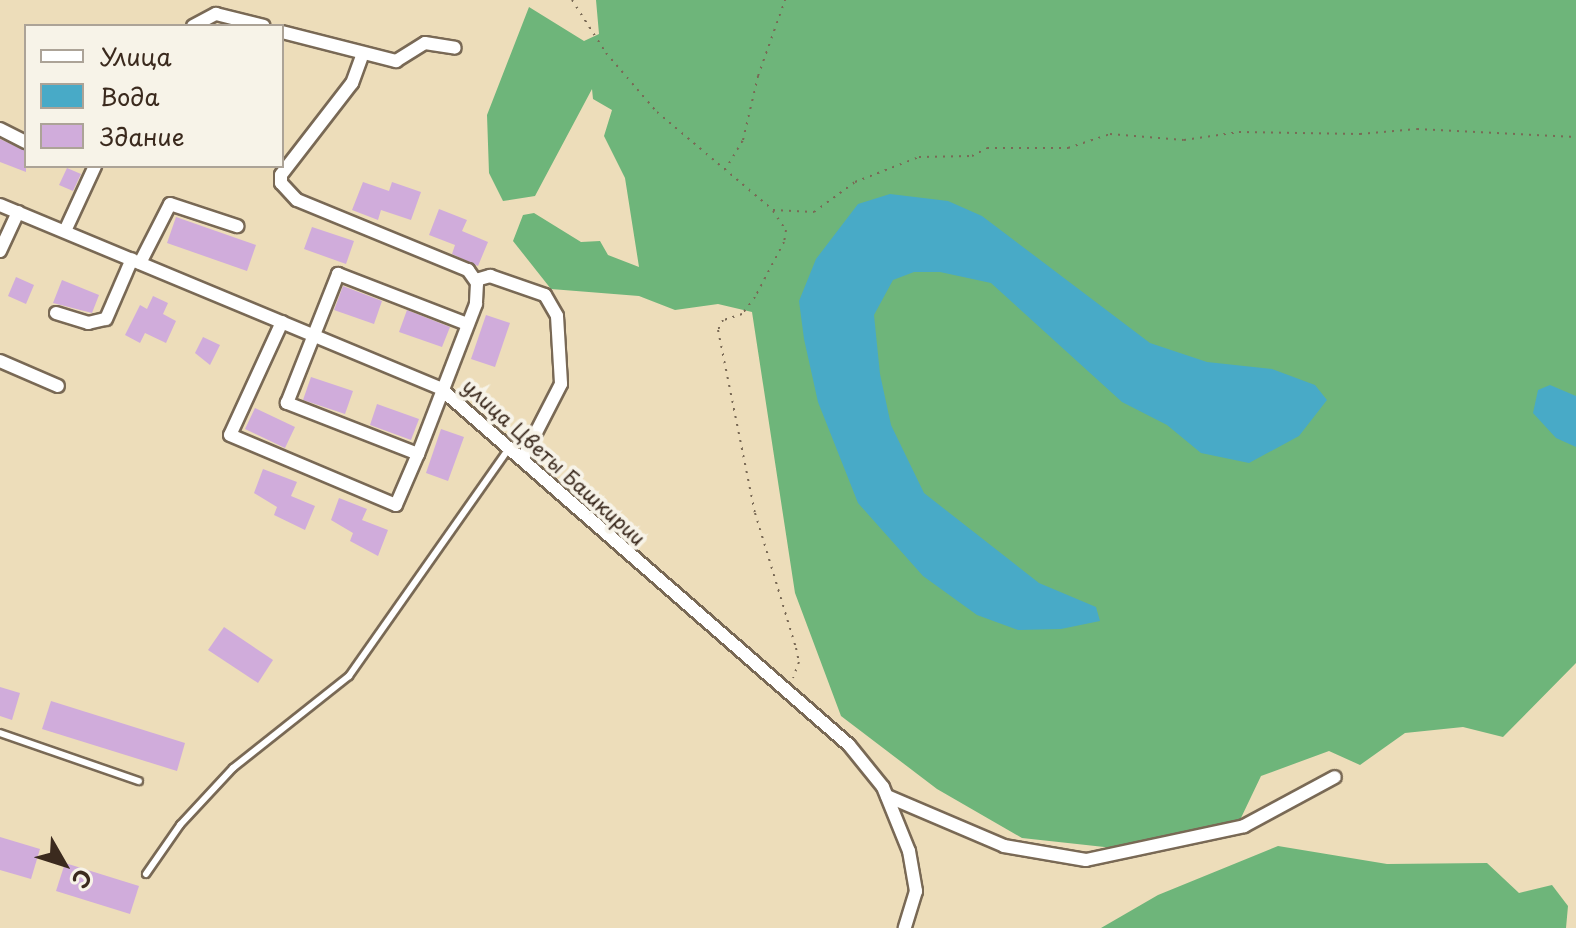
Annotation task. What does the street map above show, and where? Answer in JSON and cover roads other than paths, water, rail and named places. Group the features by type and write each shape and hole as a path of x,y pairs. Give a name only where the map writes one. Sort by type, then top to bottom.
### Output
{"street":[{"path":"197,24 216,14 256,24"},
{"path":"284,33 362,56 396,61 425,43 455,48"},
{"path":"282,322 230,435 396,505 478,292 476,280 468,270 297,200 284,189 281,175 352,83 362,56"},
{"path":"0,129 24,141"},
{"path":"65,231 94,169"},
{"path":"56,313 88,323 106,319 170,204 237,226"},
{"name":"улица Цветы Башкирии","path":"0,205 440,388 524,456 849,745 887,796 909,851 916,891 905,928"},
{"path":"0,251 18,212"},
{"path":"418,454 287,403 338,274 467,324"},
{"path":"476,280 490,276 545,295 557,316 562,341 561,384 524,456"},
{"path":"0,361 58,386"},
{"path":"887,796 1004,846 1086,860 1244,826 1335,777"}],"lane":[{"path":"146,874 180,825 233,768 349,676 511,446"},
{"path":"0,733 139,781"}],"water":[{"path":"890,194 948,201 982,216 1150,343 1207,362 1272,369 1315,385 1327,400 1299,436 1249,463 1201,453 1167,425 1122,402 991,283 940,272 914,272 893,280 874,315 880,374 891,425 924,493 1039,583 1096,607 1100,621 1061,629 1018,630 977,615 923,576 858,503 818,402 804,339 799,301 816,259 858,204"},
{"path":"1550,385 1576,396 1576,447 1556,438 1533,413 1538,390"}]}
